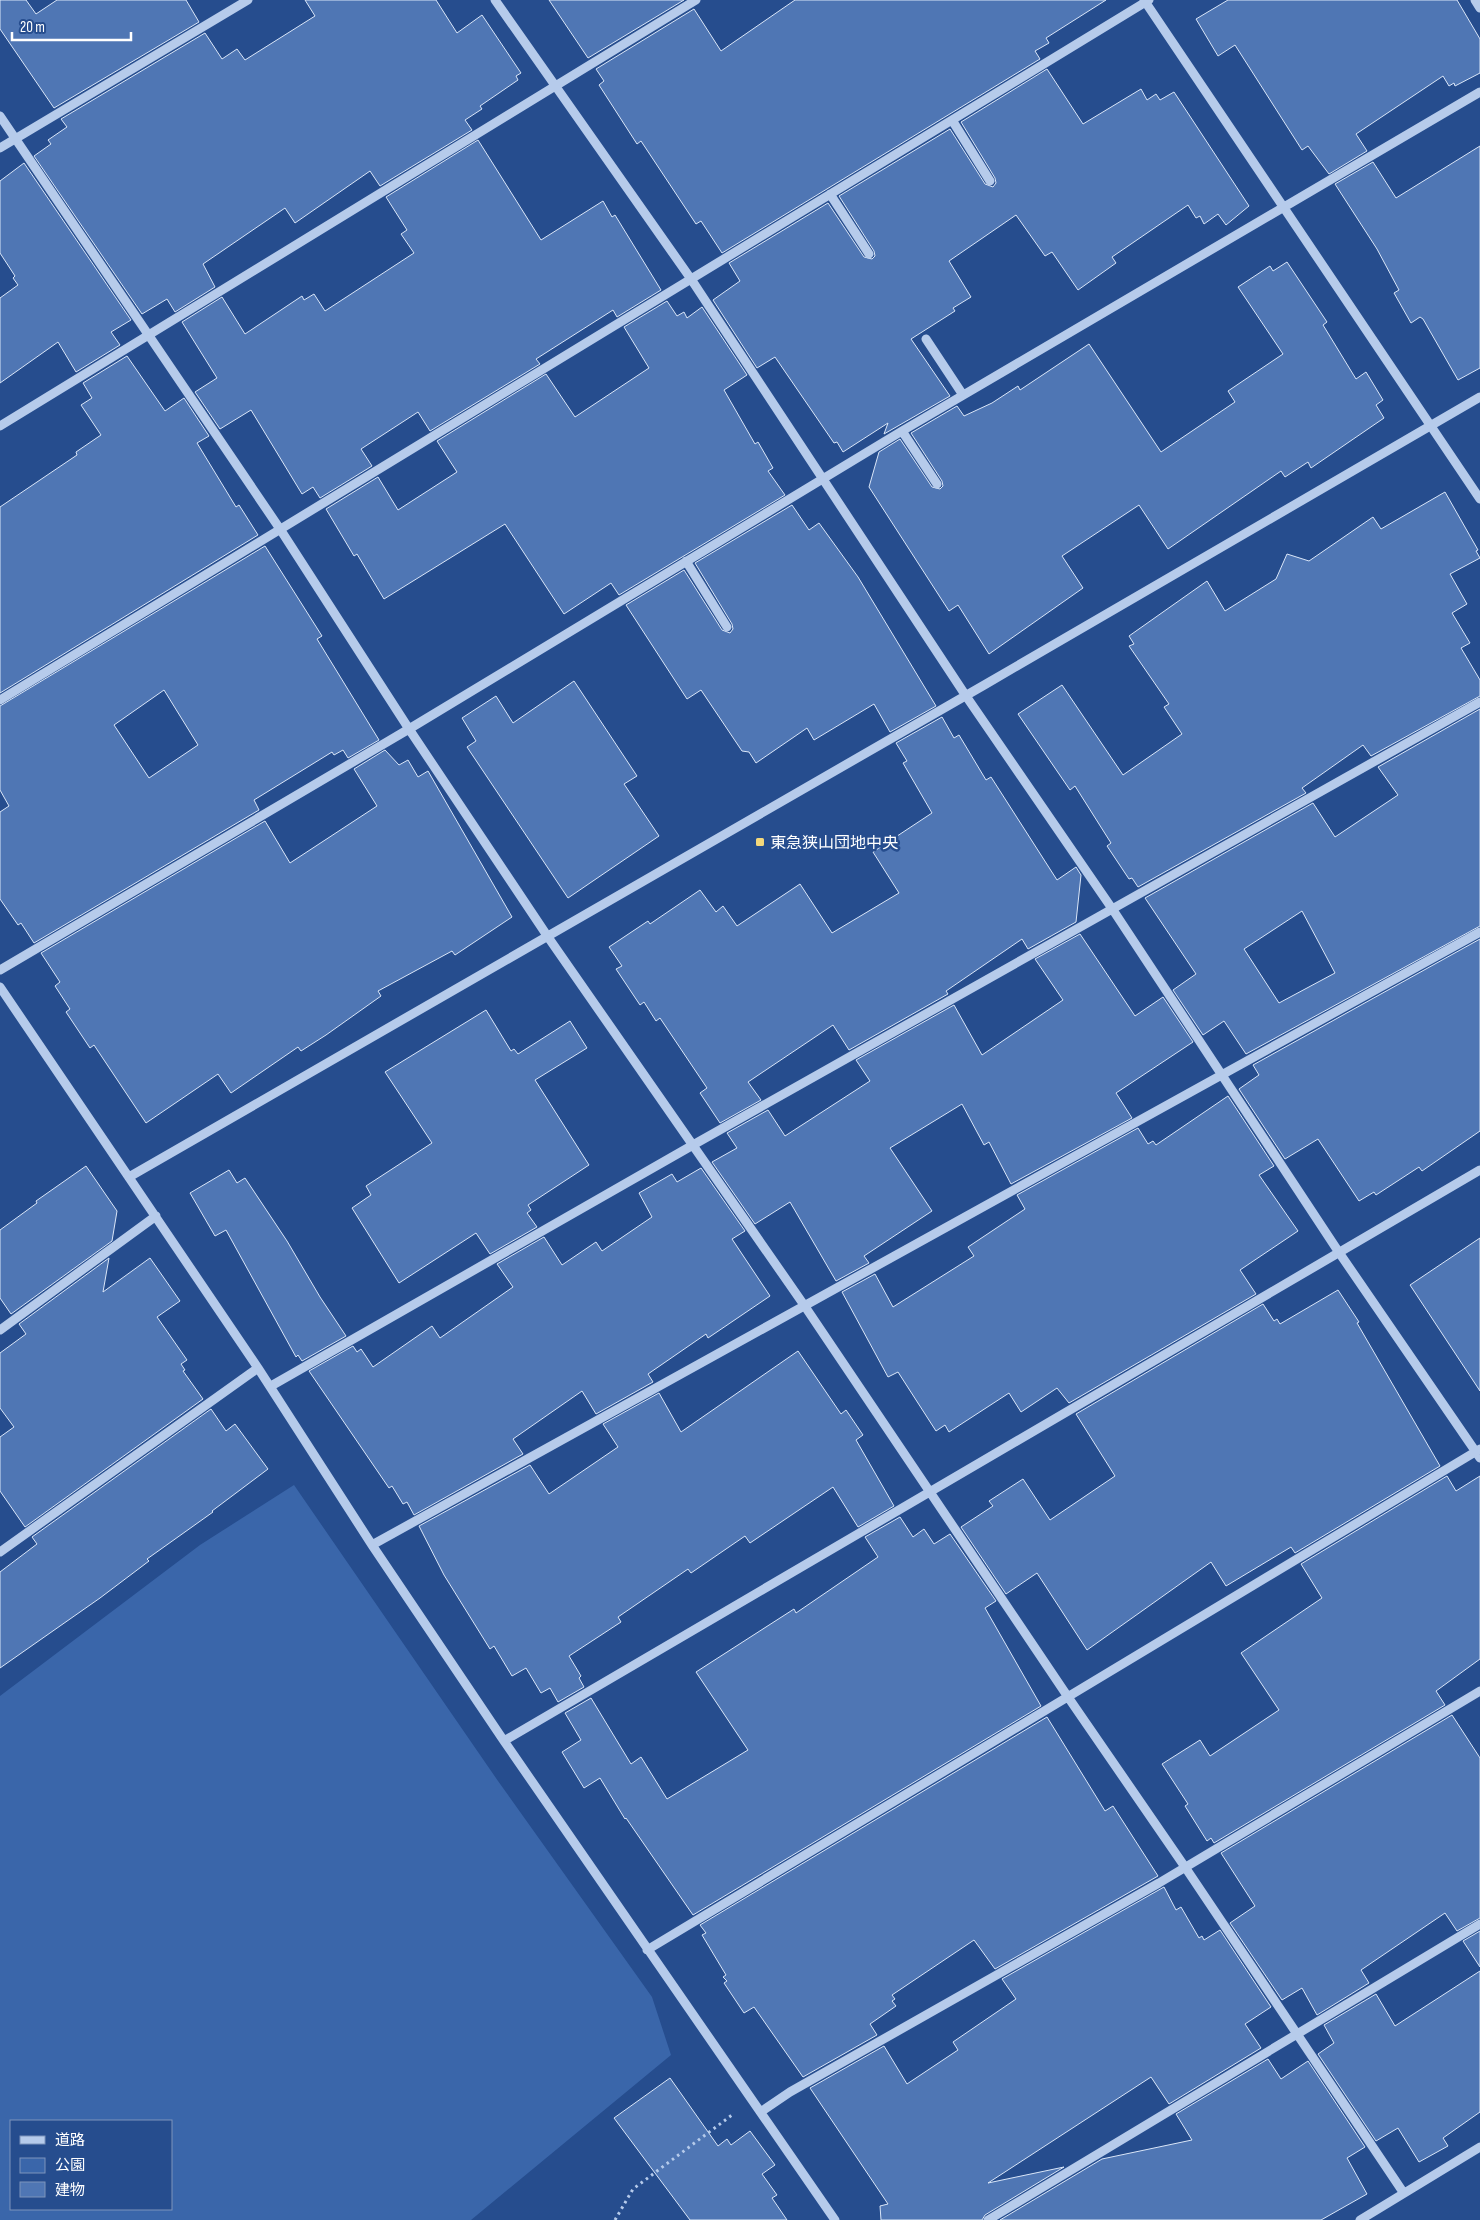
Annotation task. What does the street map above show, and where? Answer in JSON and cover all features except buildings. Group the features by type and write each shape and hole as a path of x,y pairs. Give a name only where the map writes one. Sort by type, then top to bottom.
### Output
{"street":[{"path":"0,148 248,0"},
{"path":"495,0 690,279 966,696 1113,910 1338,1251 1479,1453 647,1950"},
{"path":"0,426 696,0"},
{"path":"1475,0 1480,8"},
{"path":"0,700 1146,1 1480,498"},
{"path":"0,970 409,729 902,431 1480,92"},
{"path":"0,116 280,529 409,729 548,937 804,1304 1403,2192"},
{"path":"952,120 990,182"},
{"path":"830,194 869,254"},
{"path":"926,339 963,396"},
{"path":"129,1177 966,696 1480,397"},
{"path":"902,431 937,484"},
{"path":"686,561 727,627"},
{"path":"271,1386 693,1144 1113,910 1480,702"},
{"path":"372,1545 804,1304 1222,1076 1480,932"},
{"path":"0,988 271,1386 372,1545 504,1741 647,1950 762,2111 835,2220"},
{"path":"504,1741 931,1492 1338,1251 1480,1170"},
{"path":"0,1330 156,1216"},
{"path":"0,1552 258,1368"},
{"path":"762,2111 790,2092 1185,1867 1480,1691"},
{"path":"988,2220 1480,1924"},
{"path":"1360,2220 1480,2146"}],"path":[{"path":"615,2220 633,2190 753,2100"}],"green space":[{"path":"294,1485 498,1781 652,1997 671,2055 471,2220 0,2220 0,1696 200,1545"}],"place":[{"name":"東急狭山団地中央","path":"760,842"}]}
